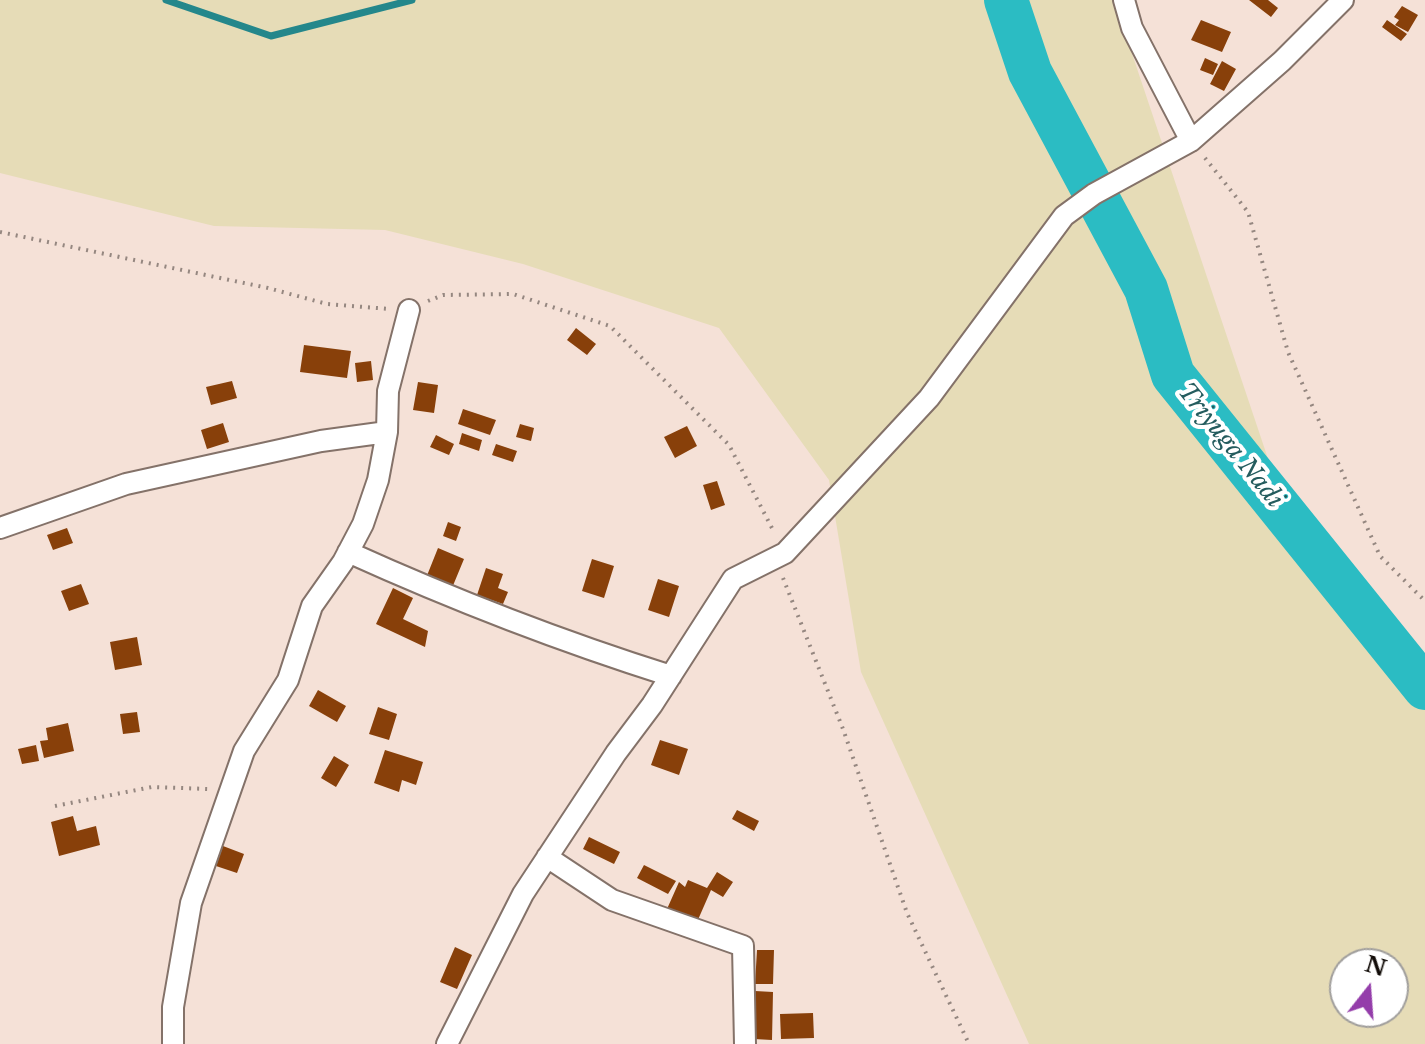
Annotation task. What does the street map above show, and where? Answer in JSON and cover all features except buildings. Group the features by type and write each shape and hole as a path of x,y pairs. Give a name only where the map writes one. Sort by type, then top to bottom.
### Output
{"street":[{"path":"1124,0 1132,28 1191,141"},
{"path":"447,1044 523,894 733,579 785,553 918,409 1064,216 1094,194 1191,141 1282,61 1343,0"},
{"path":"173,1044 173,1007 191,903 244,751 288,680 312,606 363,524 378,480 387,432 388,391 409,310"},
{"path":"0,528 126,484 321,441 387,432"},
{"path":"348,552 441,594 581,648 671,676"},
{"path":"547,857 612,900 743,946 745,1044"}],"path":[{"path":"1191,141 1248,212 1288,352 1380,556 1425,601"},
{"path":"0,232 268,288 327,304 409,310"},
{"path":"55,806 152,787 230,790"}],"sand":[{"path":"0,0 1114,0 1299,551 1425,675 1425,1044 1029,1044 861,672 829,480 719,328 523,264 385,230 214,226 0,173"}],"waterway":[{"path":"166,0 271,36 412,0"},
{"name":"Triyuga Nadi","path":"1006,0 1030,72 1146,289 1173,375 1425,688"}]}
